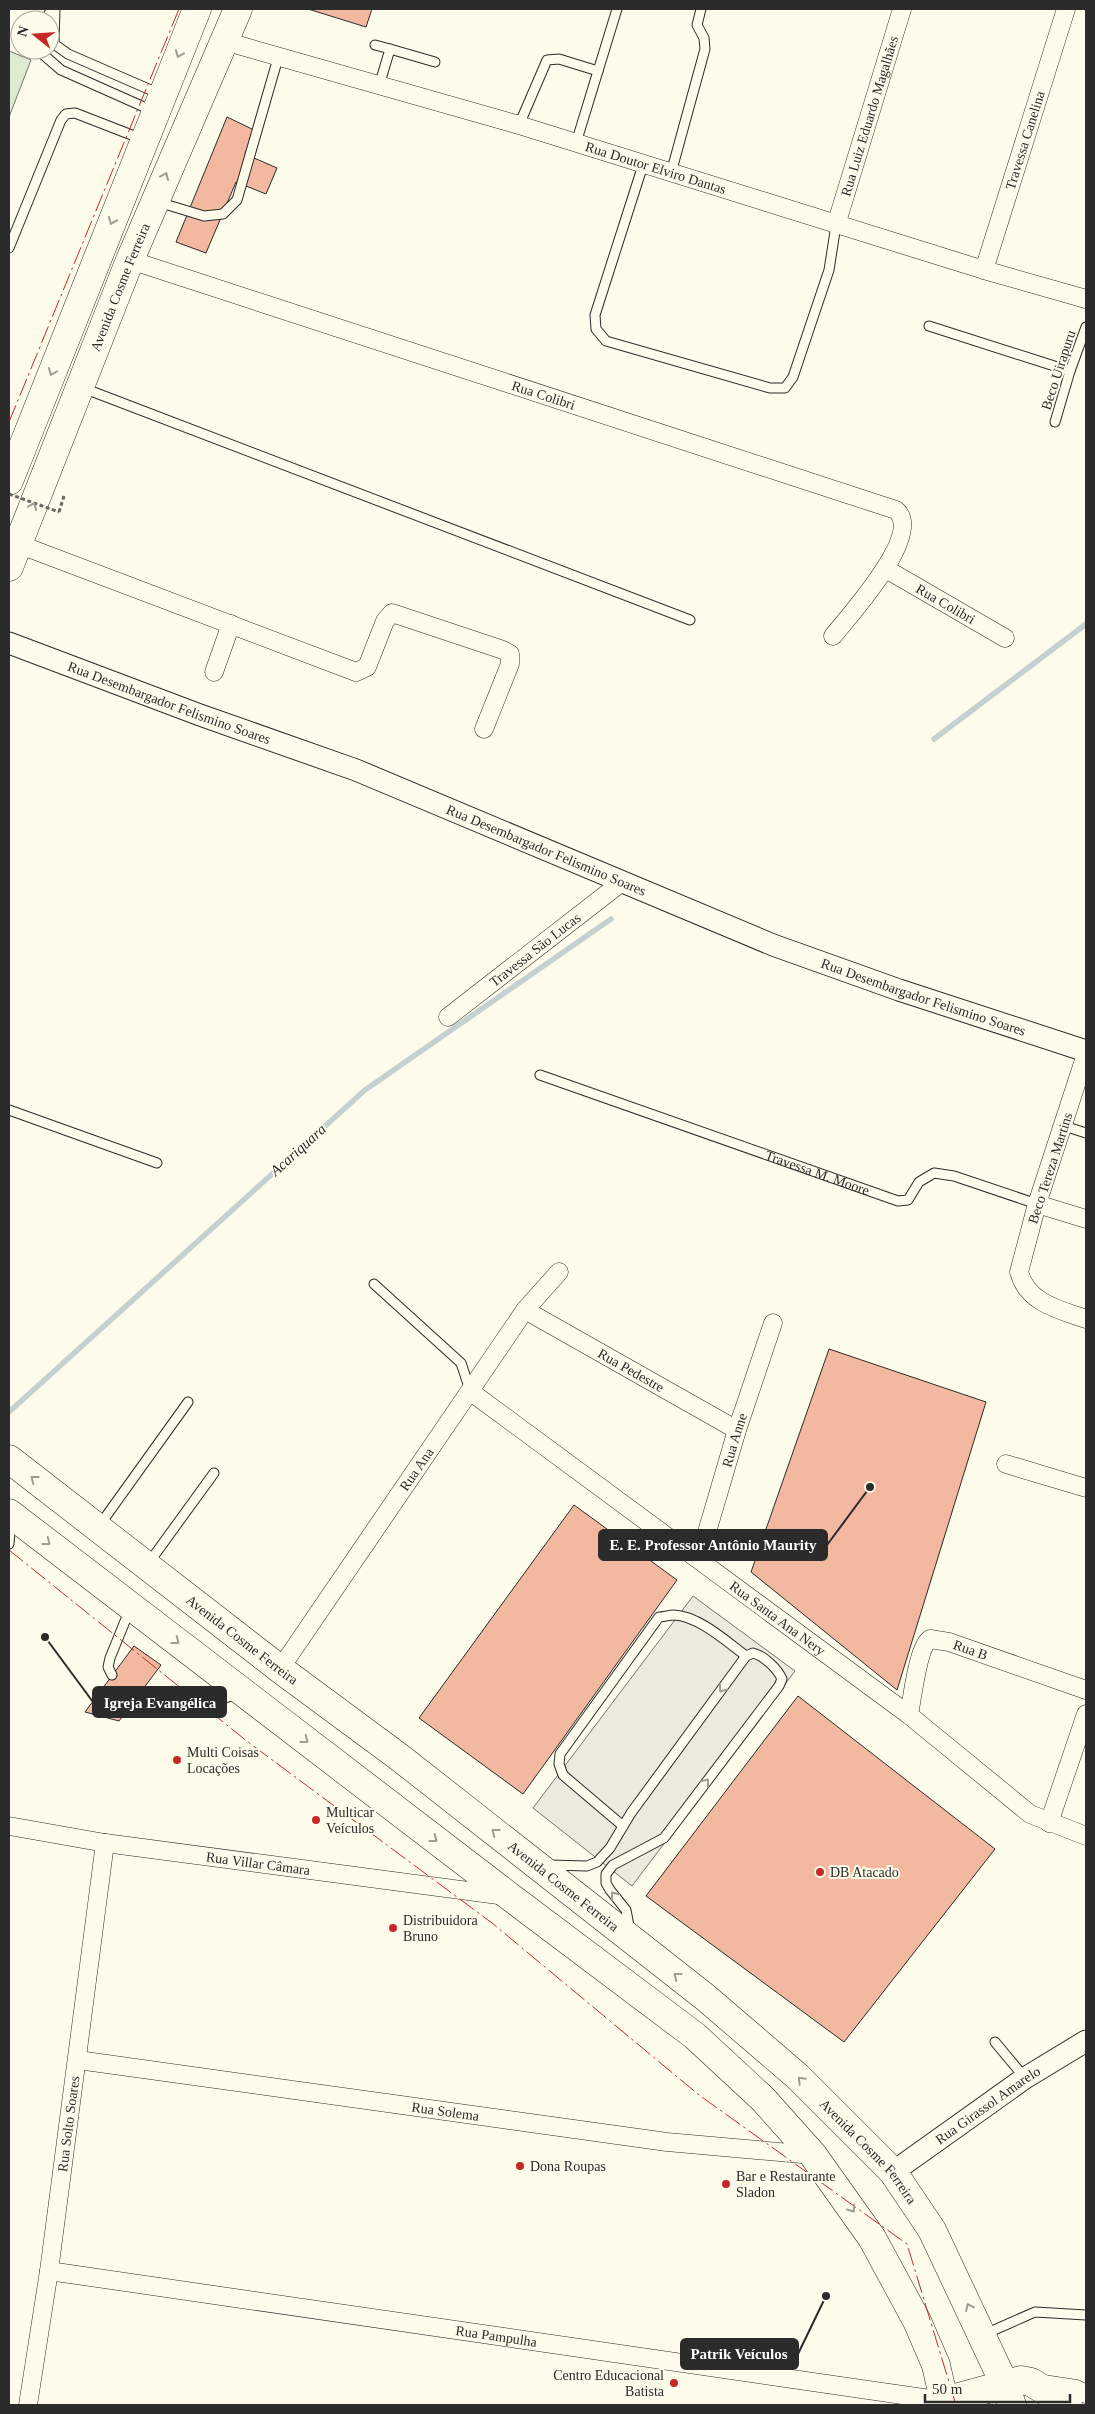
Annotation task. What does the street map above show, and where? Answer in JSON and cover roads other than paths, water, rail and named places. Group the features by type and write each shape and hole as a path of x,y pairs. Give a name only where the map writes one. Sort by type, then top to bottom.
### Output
{"main road":[{"path":"9,481 197,9"},
{"name":"Avenida Cosme Ferreira","path":"13,556 130,260 238,9"},
{"name":"Avenida Cosme Ferreira","path":"9,1459 537,1865 705,1997 797,2076 893,2172 932,2230 982,2335 1016,2390"},
{"path":"10,1514 509,1896 696,2036 763,2099 813,2155 872,2238 918,2321 936,2364 944,2403 975,2400 1016,2390 1068,2405"},
{"path":"936,2364 975,2400"}],"street":[{"name":"Rua Luiz Eduardo Magalhães","path":"836,225 902,9"},
{"name":"Travessa Canelina","path":"984,270 1066,9"},
{"name":"Rua Doutor Elviro Dantas","path":"224,41 278,58 519,125 836,225 1086,299"},
{"name":"Rua Colibri","path":"130,260 891,508 900,513 903,523 886,569 833,636"},
{"path":"13,556 231,624 333,665 356,672 367,667 384,621 392,613 503,650 510,654 510,664 484,729"},
{"name":"Rua Colibri","path":"886,569 1005,638"},
{"path":"214,672 231,624"},
{"name":"Rua Desembargador Felismino Soares","path":"9,643 200,715 356,770 773,945 899,990 1086,1050"},
{"name":"Travessa São Lucas","path":"448,1017 622,882"},
{"name":"Beco Tereza Martins","path":"1086,1054 1037,1204 1020,1263 1022,1282 1028,1291 1042,1302 1086,1319"},
{"name":"Travessa M. Moore","path":"1037,1204 1086,1219"},
{"name":"Rua Ana","path":"280,1669 471,1392 525,1310 558,1272"},
{"name":"Rua Pedestre","path":"525,1310 737,1430"},
{"name":"Rua Anne","path":"700,1559 737,1430 773,1323"},
{"name":"Rua Santa Ana Nery","path":"471,1392 700,1559 909,1715 1030,1814 1086,1836"},
{"path":"1006,1464 1086,1488"},
{"name":"Rua B","path":"909,1715 922,1653 926,1642 930,1639 949,1642 1086,1690"},
{"path":"1049,1823 1086,1714"},
{"name":"Rua Villar Câmara","path":"9,1826 106,1843 509,1896"},
{"name":"Rua Solto Soares","path":"28,2405 49,2270 106,1843"},
{"name":"Rua Girassol Amarelo","path":"893,2172 1025,2078 1086,2041"},
{"name":"Rua Solema","path":"78,2060 667,2142 813,2155"},
{"name":"Rua Pampulha","path":"49,2270 944,2403"},
{"path":"1016,2390 1076,2389 1086,2394"}],"lane":[{"path":"54,9 54,44 68,54 159,104"},
{"path":"576,143 617,9"},
{"path":"671,173 705,49 704,38 697,25 701,9"},
{"path":"376,45 435,62"},
{"path":"379,86 390,49"},
{"path":"155,201 204,216 223,214 237,200 278,58"},
{"path":"519,125 547,60 558,59 598,71"},
{"path":"50,60 61,70 159,104"},
{"path":"9,248 61,120 66,114 75,113 145,140"},
{"path":"642,165 595,314 596,329 606,341 770,388 785,388 793,377 829,270 836,225"},
{"path":"929,326 1070,371"},
{"name":"Beco Uirapuru","path":"1056,422 1070,371 1086,327"},
{"path":"81,387 690,620"},
{"name":"Travessa M. Moore","path":"540,1075 898,1201 908,1200 919,1182 934,1173 954,1176 1037,1204"},
{"path":"9,1110 157,1163"},
{"path":"1064,1126 1086,1133"},
{"path":"374,1284 461,1363 471,1392"},
{"path":"98,1528 188,1402"},
{"path":"146,1566 214,1473"},
{"path":"9,1544 10,1514"},
{"path":"112,1675 108,1667 110,1658 131,1606"},
{"path":"623,1826 563,1775 559,1764 560,1754 659,1618 675,1615 693,1621 712,1630 746,1656"},
{"path":"537,1865 577,1867 592,1864 610,1848 623,1826 746,1656 753,1653 758,1654 779,1672 782,1679 779,1686 664,1838 613,1865 606,1874 606,1883 626,1910 631,1939"},
{"path":"138,1695 153,1707 174,1712 244,1693"},
{"path":"995,2042 1025,2078"},
{"path":"982,2335 1035,2312 1086,2315"}],"waterway":[{"path":"934,739 1086,624"},
{"name":"Acariquara","path":"9,1412 365,1090 611,919"}],"place":[{"name":"E. E. Professor Antônio Maurity","path":"870,1487"},
{"name":"Igreja Evangélica","path":"45,1637"},
{"name":"Multi Coisas Locações","path":"177,1760"},
{"name":"Multicar Veículos","path":"316,1820"},
{"name":"DB Atacado","path":"820,1872"},
{"name":"Distribuidora Bruno","path":"393,1928"},
{"name":"Dona Roupas","path":"520,2166"},
{"name":"Bar e Restaurante Sladon","path":"726,2184"},
{"name":"Patrik Veículos","path":"826,2296"},
{"name":"Centro Educacional Batista","path":"674,2383"}]}
